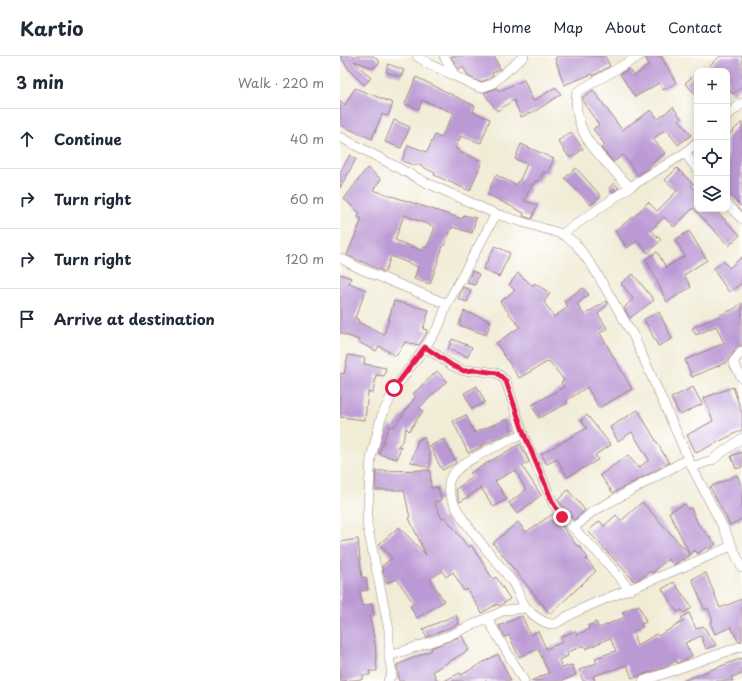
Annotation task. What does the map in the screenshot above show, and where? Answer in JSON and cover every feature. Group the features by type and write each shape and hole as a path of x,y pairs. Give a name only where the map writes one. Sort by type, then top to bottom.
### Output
{"street":[{"path":"417,56 480,88 492,84 522,56"},
{"path":"444,56 455,76"},
{"path":"630,187 586,139 578,121 576,103 577,92 640,56"},
{"path":"730,113 742,103"},
{"path":"341,140 425,182 496,214 562,234 575,243 593,267 634,338 690,463 742,568"},
{"path":"562,234 630,187 685,153 694,145"},
{"path":"685,153 694,165"},
{"path":"730,207 742,219"},
{"path":"388,681 392,674 389,656 389,630 367,524 371,458 382,418 394,388 439,326 447,304 496,214"},
{"path":"340,258 361,269 447,304"},
{"path":"425,347 453,366 464,371 485,370 497,373 506,381 524,434 553,503 562,517 602,557 630,590"},
{"path":"742,351 733,362 742,378"},
{"path":"524,434 466,462 454,472 449,482 449,492 455,506 470,529 514,583 526,608 545,622 554,624 600,601 630,590 654,578 688,566 731,546"},
{"path":"574,528 592,512 690,463 712,460 742,438"},
{"path":"389,656 448,636 505,610 526,608"},
{"path":"488,618 524,681"},
{"path":"645,681 742,646"}],"building":[{"path":"340,56 374,56 380,62 374,68 354,61 371,78 364,85 350,71"},
{"path":"451,56 494,56 500,69 492,73 493,75 489,79 480,82 468,76 463,67 458,69"},
{"path":"559,56 605,56 610,66 593,76 592,74 564,85 555,58"},
{"path":"645,56 661,56 676,83 663,90 659,83 635,97 620,74 629,69 634,76 649,65"},
{"path":"720,56 742,56 742,86 733,94 730,91 730,68 711,68 709,66"},
{"path":"388,64 404,70 401,77 386,72"},
{"path":"694,76 694,93 685,83"},
{"path":"416,77 475,106 473,112 490,119 481,143 461,136 455,148 459,150 459,152 482,161 470,191 434,175 435,173 417,164 416,166 402,161 408,145 427,152 435,135 441,138 454,113 422,100 419,109 405,104"},
{"path":"524,80 533,101 556,87 561,94 537,110 521,117 514,100 497,111 484,93 497,88 499,91"},
{"path":"355,88 393,103 388,116 382,114 372,139 340,125 340,100 345,105"},
{"path":"593,90 622,130 651,110 658,119 673,107 681,118 679,120 691,135 678,145 666,129 653,139 665,153 649,166 650,167 638,175 623,155 613,162 601,148 605,145 593,129 599,125 583,102 583,97"},
{"path":"394,120 410,127 401,148 385,142"},
{"path":"742,122 742,207 730,195 730,134"},
{"path":"571,132 583,149 572,157 569,157 558,141"},
{"path":"521,144 554,159 547,173 543,172 539,182 535,181 534,185 532,184 524,201 537,205 532,219 523,216 524,213 487,194 496,175 516,185 520,180 527,164 515,159"},
{"path":"350,155 356,159 340,188 340,172"},
{"path":"367,168 381,179 373,190 462,219 464,215 476,218 472,233 452,227 443,246 430,284 414,279 418,267 391,256 385,272 347,255 362,219 358,217 360,213 344,199","holes":["404,215 435,227 427,248 424,247 423,251 395,240"]},
{"path":"576,168 601,196 591,205 565,178"},
{"path":"677,168 693,184 691,186 694,189 694,209 693,208 674,227 664,217 651,230 661,240 648,253 637,241 627,248 615,231 638,213 648,202 657,211 677,191 665,180"},
{"path":"614,183 619,188 613,192 609,188"},
{"path":"697,212 717,212 740,235 729,246"},
{"path":"689,231 707,260 684,275 691,287 667,302 646,259 657,252 666,267 685,256 675,240"},
{"path":"495,246 510,253 499,277 483,269"},
{"path":"742,257 742,283 729,292 713,269 724,261 729,268"},
{"path":"472,271 479,274 475,285 467,283"},
{"path":"518,273 533,286 534,283 550,293 544,302 554,317 568,307 564,301 583,288 589,295 577,304 584,315 606,301 608,304 598,314 607,328 600,333 632,389 599,408 587,387 566,401 568,403 539,418 532,405 564,387 561,382 564,380 549,361 519,378 496,343 520,327 500,302 515,290 509,285"},
{"path":"340,274 351,278 349,283 366,290 355,318 359,320 358,322 384,335 394,301 429,310 423,329 427,330 426,334 419,345 405,342 396,356 379,346 376,351 358,342 359,340 340,333"},
{"path":"633,274 654,300 630,318 624,308 633,299 621,283"},
{"path":"463,287 471,290 467,302 458,299"},
{"path":"742,303 742,345 737,347 727,362 692,377 685,360 724,343 716,326 696,335 692,328 734,309"},
{"path":"464,311 491,321 486,335 459,325"},
{"path":"659,312 672,339 658,346 644,319"},
{"path":"452,339 472,347 468,357 448,349"},
{"path":"348,355 365,358 364,364 386,368 384,376 376,375 373,393 368,392 365,420 340,417 340,373 344,374"},
{"path":"437,371 447,381 419,408 423,411 409,431 406,428 403,440 397,447 401,446 397,459 379,454 389,426 394,427 416,396 413,394"},
{"path":"477,386 485,402 472,409 464,393"},
{"path":"693,387 702,404 680,415 671,398"},
{"path":"733,387 742,413 742,430 696,453 687,435 713,421 704,398"},
{"path":"638,410 669,463 613,493 600,475 628,455 638,468 649,460 632,432 618,441 610,427"},
{"path":"466,415 474,433 507,419 512,432 468,453 453,421"},
{"path":"587,415 611,445 595,455 598,460 567,477 557,459 547,464 541,454 587,428 581,420"},
{"path":"424,437 430,454 430,468 411,462 418,440"},
{"path":"444,439 456,463 442,470 430,446"},
{"path":"520,444 529,462 522,466 541,495 517,514 509,503 526,490 515,470 495,481 507,499 494,507 481,488 460,502 456,489 473,477 470,473"},
{"path":"742,452 742,467 736,469 731,456"},
{"path":"430,470 431,488 438,487 441,500 434,502 442,519 445,517 468,547 471,545 493,579 496,577 510,599 499,606 497,604 482,613 467,589 464,591 453,572 446,577 442,571 430,579 444,601 417,618 410,606 414,604 397,579 386,583 382,566 392,558 379,544 399,527 426,555 409,518 404,490 375,490 376,471"},
{"path":"737,475 742,487 742,519 730,525 710,487"},
{"path":"568,490 585,510 574,520 558,500"},
{"path":"642,502 690,555 674,565 668,559 652,573 650,571 643,577 634,581 588,531 600,521 604,526 616,515 621,521"},
{"path":"685,504 688,509 691,508 698,524 716,544 709,549 707,547 698,554 695,550 690,555 669,512"},
{"path":"553,514 577,546 579,545 588,558 586,559 596,571 550,614 493,543 518,522 526,532"},
{"path":"358,539 362,578 366,577 368,590 360,591 362,606 372,604 374,616 370,616 375,644 377,671 369,671 370,675 363,675 363,679 340,681 340,542"},
{"path":"706,573 720,608 742,599 742,640 738,641 731,627 715,634 710,622 713,621 708,608 705,610 692,579"},
{"path":"674,582 692,608 684,613 682,610 677,612 662,589"},
{"path":"639,605 646,622 641,624 642,627 633,632 637,646 656,634 658,636 684,621 681,618 689,613 696,629 703,626 716,645 706,649 701,636 685,643 692,656 677,663 676,660 666,667 632,678 627,665 593,676 595,681 583,681 579,670 597,663 595,658 616,651 610,638 586,649 584,645 567,653 568,656 559,660 562,668 572,665 576,675 561,681 531,681 549,673 538,649 519,657 509,635 505,637 499,626 522,616 530,635 538,631 546,649 563,642 561,637 575,631 577,635 589,629 588,626 596,622 599,628 625,617 622,612"},
{"path":"456,615 459,624 426,637 423,629"},
{"path":"462,636 469,650 433,671 437,681 399,681 397,665 432,650 431,648"},
{"path":"498,654 511,681 444,681 460,673 461,675"},
{"path":"742,658 742,674 731,677 733,681 682,681"}],"route":[{"path":"394,388 425,347 453,366 464,371 485,370 497,373 506,381 524,434 553,503 562,517"}]}
